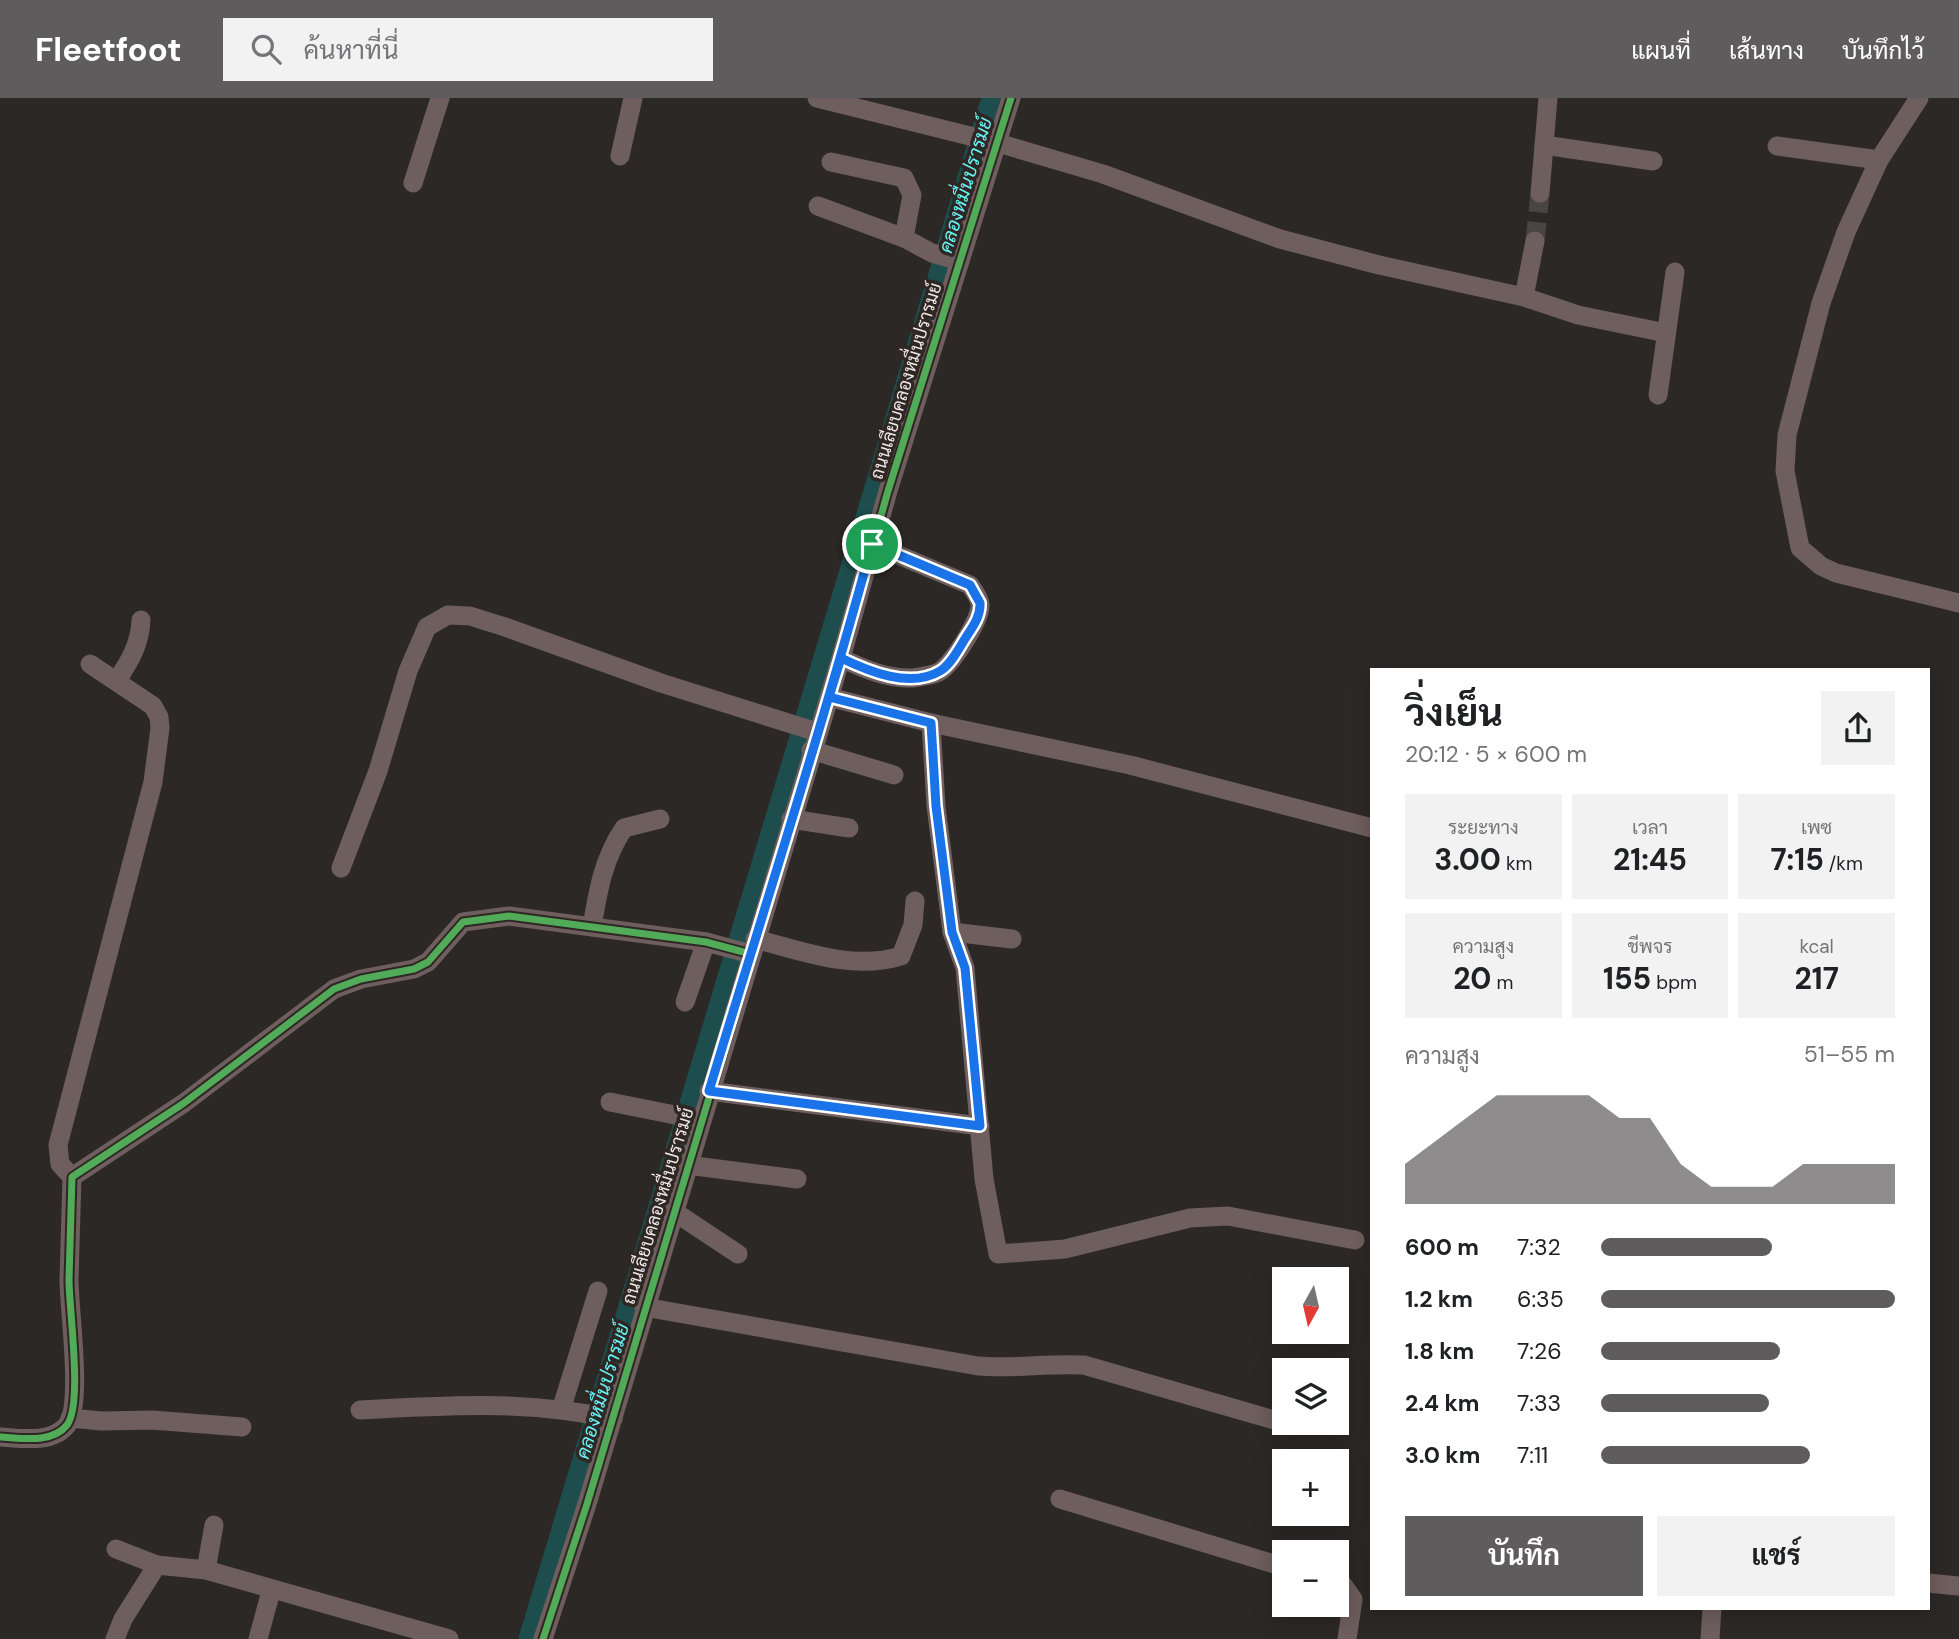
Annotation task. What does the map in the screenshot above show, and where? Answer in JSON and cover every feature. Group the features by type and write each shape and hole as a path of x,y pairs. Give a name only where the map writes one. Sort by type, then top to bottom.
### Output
{"street":[{"path":"414,183 440,98"},
{"path":"621,156 633,98"},
{"path":"817,98 991,141 1103,173 1280,239 1524,297 1578,315 1666,333"},
{"name":"ถนนเลียบคลองหมื่นปรารมย์","path":"542,1639 600,1416 644,1307 687,1166 686,1117 709,1091 749,948 791,819 805,733 829,697 841,658 947,257 991,141 1011,98"},
{"path":"1540,193 1548,98"},
{"path":"1918,98 1879,160 1842,243 1821,303 1801,375 1787,435 1785,471 1800,548 1821,566 1836,573 1959,603"},
{"path":"1544,145 1653,161"},
{"path":"1777,146 1879,160"},
{"path":"831,162 904,178 912,195 904,238"},
{"path":"818,206 947,257"},
{"path":"1524,297 1535,241"},
{"path":"1658,395 1675,272"},
{"path":"841,658 868,670 892,676 914,678 940,672 955,656 981,609 978,596 970,585 872,544"},
{"path":"341,868 378,771 408,671 427,627 448,615 470,617 505,627 805,733 894,775"},
{"path":"117,680 131,659 140,636 141,620"},
{"path":"0,1437 52,1436 66,1427 70,1418 74,1367 69,1284 72,1177 60,1164 58,1145 132,868 153,782 160,728 159,717 153,706 90,664"},
{"path":"829,697 931,723 1130,765 1370,827"},
{"path":"931,723 936,806 952,932 965,968 984,1179 998,1254 1065,1249 1190,1218 1228,1216 1355,1240"},
{"path":"592,927 604,864 613,845 624,828 660,819"},
{"path":"791,819 849,828"},
{"path":"72,1177 184,1103 334,989 361,979 414,969 428,962 463,922 509,916 837,960 880,962 901,956 914,925 915,901"},
{"path":"952,932 1012,939"},
{"path":"685,1002 712,943"},
{"path":"709,1091 980,1126"},
{"path":"610,1102 686,1117"},
{"path":"687,1166 797,1179"},
{"path":"673,1211 738,1254"},
{"path":"561,1410 598,1291"},
{"path":"644,1307 978,1366 1005,1368 1058,1363 1084,1365 1272,1419"},
{"path":"360,1410 470,1405 561,1410 600,1416"},
{"path":"70,1418 102,1421 152,1420 242,1427"},
{"path":"1060,1499 1272,1563"},
{"path":"206,1570 214,1525"},
{"path":"116,1549 157,1565 206,1570 271,1591 449,1639"},
{"path":"115,1639 122,1619 157,1565"},
{"path":"1930,1583 1958,1586"},
{"path":"258,1639 271,1591"},
{"path":"1347,1639 1353,1599 1349,1593"},
{"path":"1710,1639 1712,1610"}],"waterway":[{"name":"คลองหมื่นปรารมย์","path":"528,1639 991,98"}],"tunnel":[{"path":"1535,241 1540,193"}],"cycle path":[{"path":"543,1639 587,1504 841,658 888,491 1011,98"},
{"path":"0,1437 26,1439 53,1435 67,1425 72,1414 75,1378 69,1280 72,1177 184,1103 334,989 361,979 414,969 428,962 463,922 509,916 706,942 751,954"}],"route":[{"path":"872,544 841,658 811,750 709,1091 980,1126 965,968 952,932 936,806 931,723 829,697 841,658 868,670 892,676 914,678 940,672 955,656 977,619 980,603 970,585 872,544"}]}
